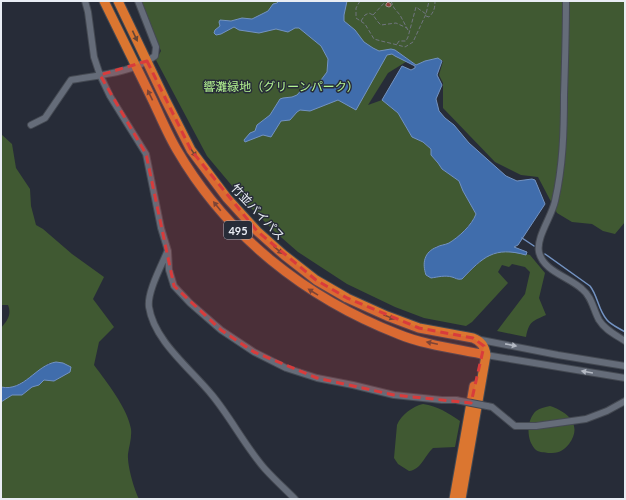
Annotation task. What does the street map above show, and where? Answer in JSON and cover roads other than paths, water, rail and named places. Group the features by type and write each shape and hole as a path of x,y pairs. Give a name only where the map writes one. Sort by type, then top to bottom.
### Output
{"highway":[{"name":"竹並バイパス","path":"104,1 177,150 205,192 247,240 304,286 331,303 398,335 477,355 486,353 478,340 473,338 419,328 387,316 347,298 316,280 257,232 232,203 191,150 118,1"},
{"path":"454,499 486,353"},
{"path":"461,499 486,353"}],"street":[{"path":"85,1 88,12 94,57 100,75 110,96 146,154 161,228 168,251 169,270 174,286 190,303 221,330 254,352 286,368 317,378 394,395 456,400 492,407 515,426 536,426 586,419 607,411 625,401"},
{"path":"31,125 45,118 71,80 136,67 155,56 156,47 138,1"},
{"path":"566,1 564,128 560,178 554,206 539,246 540,254 544,262 550,268 581,287 587,293 600,321 610,332 625,341"},
{"path":"168,251 150,294 149,305 151,315 157,328 174,353 213,396 265,468 295,499"},
{"path":"486,353 558,355 625,366"},
{"path":"486,353 625,378"}],"water":[{"path":"279,1 347,1 344,21 355,30 364,42 373,48 379,51 391,49 395,50 416,65 438,58 442,61 437,75 442,85 436,99 439,111 454,125 469,143 506,176 517,181 535,180 545,204 518,245 514,247 527,252 526,255 505,252 490,255 476,265 462,279 447,276 431,278 426,275 424,262 429,252 438,246 449,243 457,237 465,230 476,214 459,181 442,169 431,155 431,149 423,142 412,137 398,113 382,100 402,66 411,70 415,68 415,66 392,54 387,55 356,110 338,100 310,111 300,110 290,120 281,121 271,137 263,135 245,142 244,140 250,133 255,131 257,125 270,115 280,99 297,95 304,87 312,87 321,80 327,72 328,59 321,46 299,28 295,28 288,32 276,29 259,33 239,30 234,27 221,34 216,35 214,33 220,26 220,20 231,21 242,18 252,19 268,11 273,4"},
{"path":"56,362 63,363 71,367 70,372 54,381 44,380 39,385 32,387 22,395 12,395 1,402 1,387 16,386 42,368"}],"waterway":[{"path":"522,238 534,246"},
{"path":"545,254 590,286 607,320 625,332"}],"park label":[{"name":"響灘緑地（グリーンパーク）","path":"281,86"}]}
